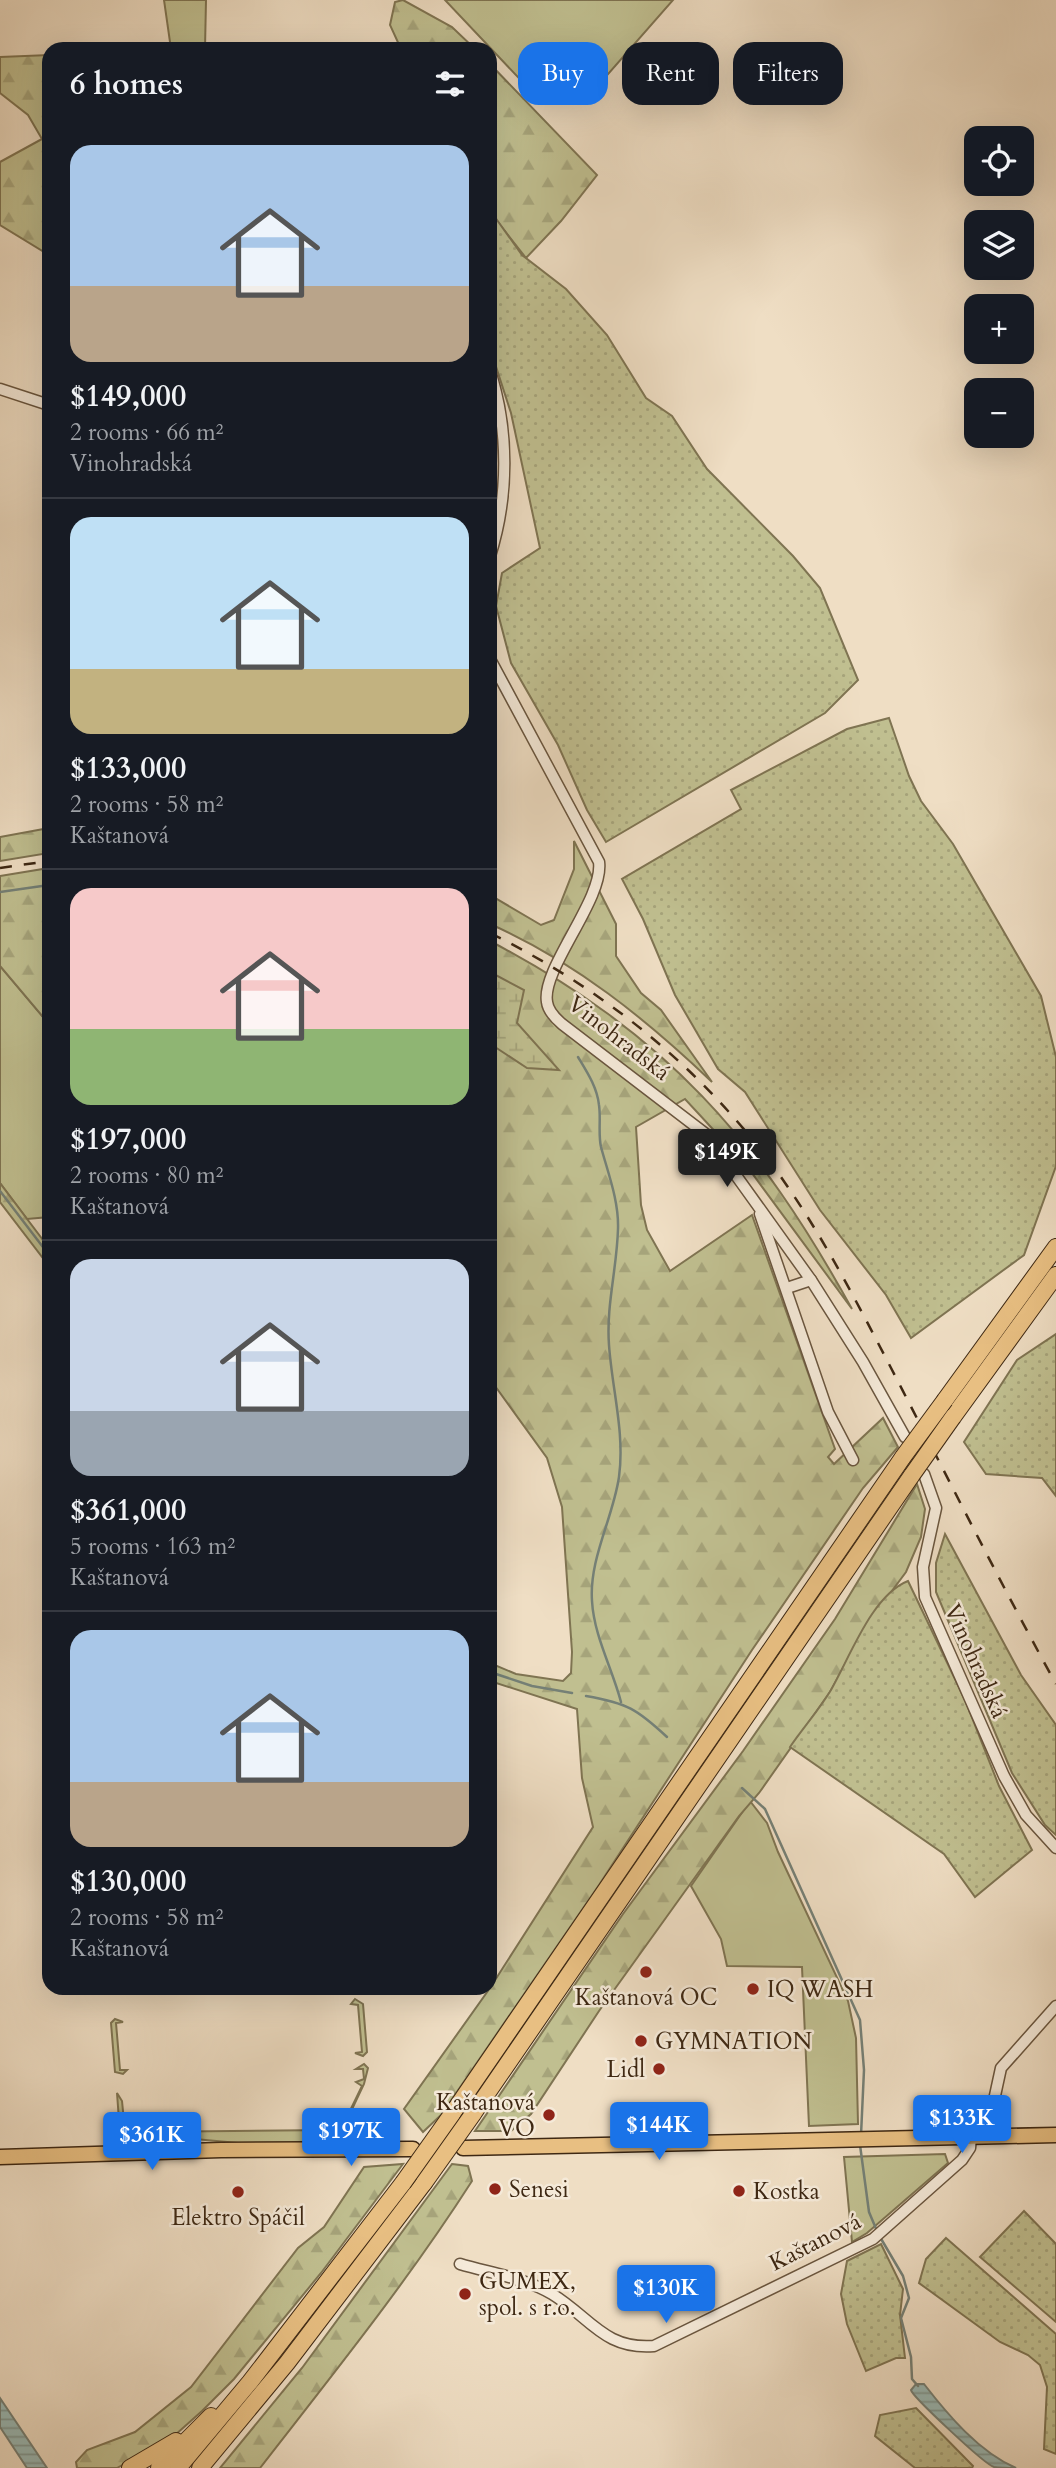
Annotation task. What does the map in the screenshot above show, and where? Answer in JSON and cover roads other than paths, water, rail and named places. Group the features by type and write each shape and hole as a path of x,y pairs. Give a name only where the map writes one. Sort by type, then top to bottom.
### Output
{"highway":[{"path":"178,2468 250,2382 453,2115 903,1457 1056,1247"},
{"path":"200,2468 287,2364 424,2183 918,1474 953,1416 1056,1275"},
{"path":"159,2468 201,2424 250,2382"},
{"path":"130,2468 201,2424"}],"main road":[{"path":"463,2148 1056,2135"},
{"path":"0,2157 188,2154 261,2158 288,2151 413,2149"}],"street":[{"path":"0,389 42,403"},
{"path":"497,392 502,407 505,466 497,514"},
{"name":"Vinohradská","path":"497,672 600,862 596,884 551,979 547,997 549,1008 562,1024 707,1135 811,1280 863,1362 905,1437"},
{"name":"Vinohradská","path":"756,1201 828,1412 853,1460"},
{"path":"787,1288 811,1280"},
{"name":"Vinohradská","path":"918,1474 936,1508 923,1567 925,1597 1004,1776 1026,1815 1056,1847"},
{"path":"986,2137 1000,2068 1055,2011"},
{"name":"Kaštanová","path":"460,2264 531,2284 552,2294 617,2342 645,2347 670,2340 884,2232 962,2160 970,2148 971,2137"}],"water":[{"path":"916,2384 924,2384 977,2443 1016,2468 994,2467 977,2455 914,2395 911,2390"},
{"path":"0,2398 47,2468 27,2468 0,2427"}],"waterway":[{"path":"0,892 42,886"},
{"path":"578,1057 598,1098 600,1142 618,1219 608,1330 619,1428 619,1477 594,1570 592,1601 600,1639 621,1702"},
{"path":"0,1191 42,1246"},
{"path":"497,1674 532,1686 572,1693"},
{"path":"586,1696 612,1701 631,1709 667,1737"},
{"path":"742,1788 765,1809 860,2020 864,2070 861,2135"},
{"path":"860,2145 869,2212 877,2231"},
{"path":"880,2237 903,2276 909,2298 901,2318 911,2357 912,2379 918,2386"}],"railway":[{"path":"0,868 42,862"},
{"path":"497,937 529,953 602,1000 670,1053 732,1115 779,1174 814,1227 845,1282 1056,1684"}],"place":[{"name":"Kaštanová OC","path":"646,1972"},
{"name":"IQ WASH","path":"753,1989"},
{"name":"GYMNATION","path":"641,2041"},
{"name":"Lidl","path":"659,2069"},
{"name":"Kaštanová VO","path":"549,2115"},
{"name":"Senesi","path":"495,2189"},
{"name":"Kostka","path":"739,2191"},
{"name":"Elektro Spáčil","path":"238,2192"},
{"name":"GUMEX, spol. s r.o.","path":"465,2294"}]}
